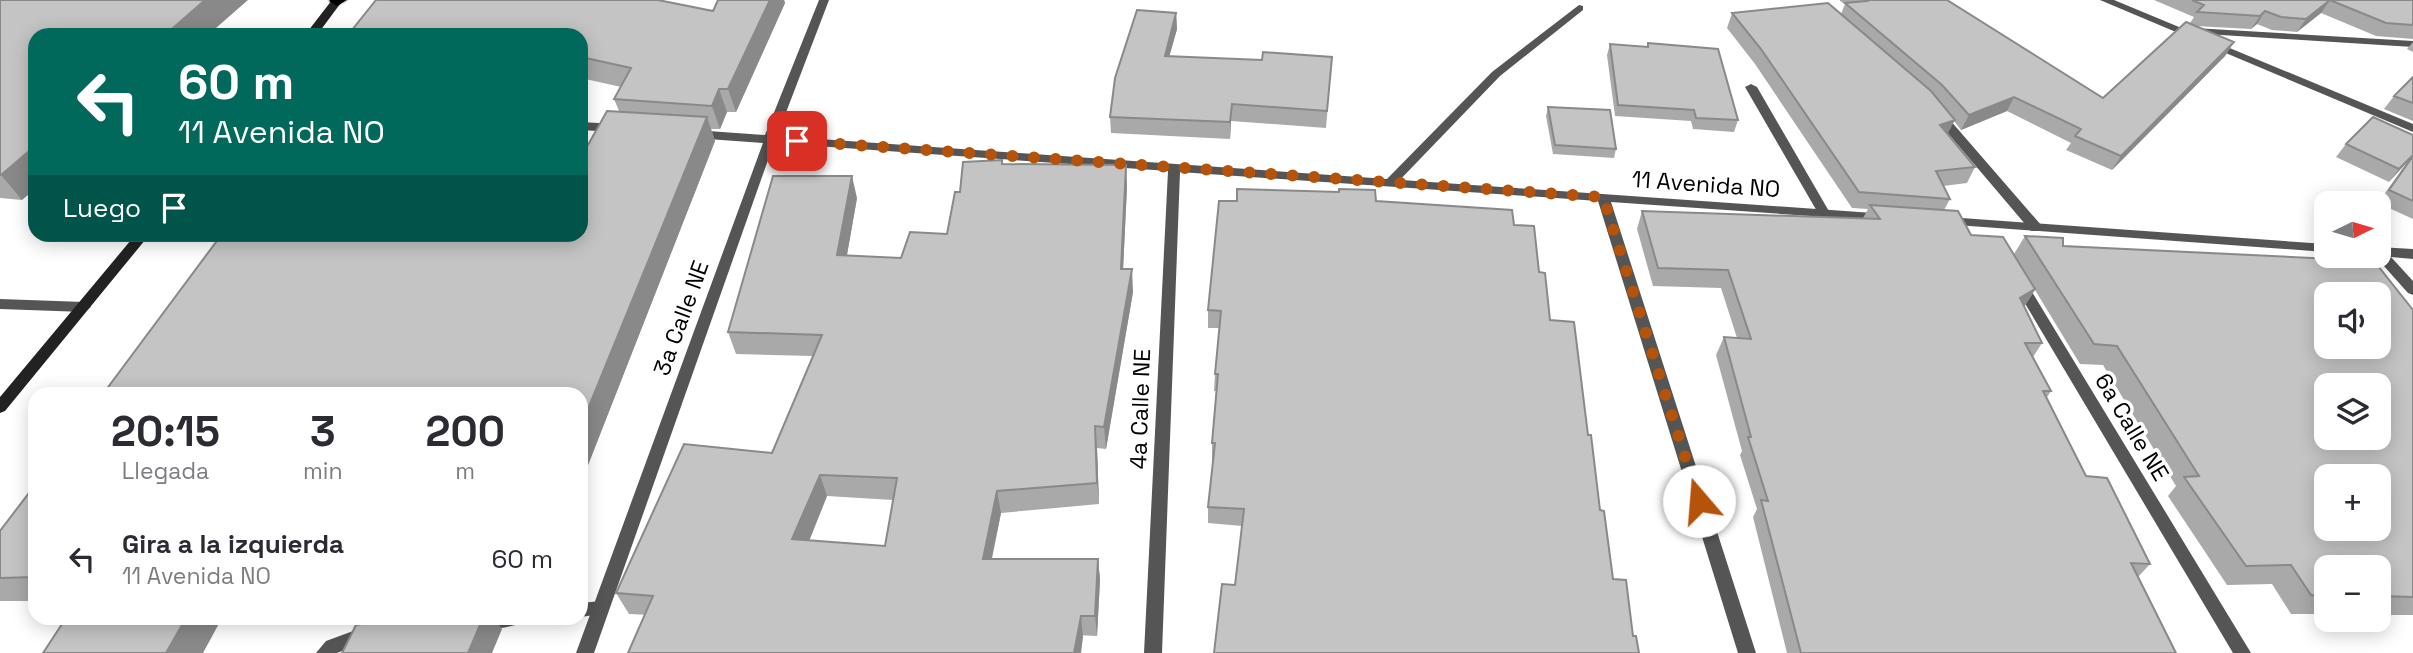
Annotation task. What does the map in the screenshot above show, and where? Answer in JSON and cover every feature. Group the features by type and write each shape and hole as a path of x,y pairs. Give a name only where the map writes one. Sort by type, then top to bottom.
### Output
{"main road":[{"path":"316,28 338,0"},
{"path":"0,407 137,242"}],"street":[{"name":"3a Calle NE","path":"585,653 770,139 824,0"},
{"path":"2105,0 2413,128"},
{"path":"1390,183 1496,74 1579,8"},
{"path":"2174,30 2413,44"},
{"path":"1751,87 1824,213"},
{"path":"1929,103 2036,228"},
{"path":"588,127 635,130"},
{"name":"11 Avenida NO","path":"676,133 1891,218"},
{"name":"4a Calle NE","path":"1153,653 1174,167"},
{"path":"1603,197 1747,653"},
{"path":"1930,220 1987,230 2036,228 2314,247"},
{"path":"2391,252 2413,254"},
{"path":"2391,265 2413,290"},
{"name":"6a Calle NE","path":"2012,272 2242,653"},
{"path":"0,304 84,307"},
{"path":"588,609 601,608"},
{"path":"325,653 332,646 361,635 387,632"}],"building":[{"path":"0,0 205,0 173,28 28,28 28,152 0,175"},
{"path":"376,0 658,0 713,11 718,0 770,0 728,89 719,89 712,106 614,99 631,68 588,59 588,28 354,28"},
{"path":"1864,0 1947,0 2103,98 2186,22 2234,42 2121,156 2075,136 2081,129 2014,97 1969,115 1942,85 1845,3 1866,1"},
{"path":"2192,0 2330,0 2306,19 2281,17 2265,11 2260,16 2197,12 2204,5"},
{"path":"2330,0 2413,0 2413,25 2386,23"},
{"path":"1828,3 1931,91 1955,120 1940,125 1975,167 1936,171 1950,199 1859,192 1761,49 1732,13"},
{"path":"1137,10 1176,13 1165,56 1262,60 1263,52 1332,57 1327,111 1232,104 1230,122 1110,117 1115,78"},
{"path":"1648,43 1718,49 1738,120 1696,118 1694,110 1618,105 1610,44 1648,47"},
{"path":"2413,77 2413,103 2394,96"},
{"path":"1548,107 1610,110 1616,149 1555,145"},
{"path":"607,111 707,117 588,409 588,387 108,387 216,242 588,242 588,145"},
{"path":"2373,117 2413,135 2413,155 2399,169 2346,144"},
{"path":"2413,156 2413,201 2389,190"},
{"path":"1002,160 1002,164 1126,165 1121,269 1132,269 1104,427 1095,426 1097,483 997,491 983,559 1098,559 1095,616 1081,616 1074,653 628,653 653,596 616,593 684,444 772,453 822,335 728,332 773,176 852,176 837,255 901,258 910,232 947,234 955,192 960,192 963,162","holes":["820,475 897,478 885,546 792,539"]},
{"path":"1237,189 1339,192 1339,189 1375,190 1376,201 1512,210 1514,225 1534,226 1539,272 1545,273 1550,320 1574,322 1588,435 1591,435 1600,510 1604,511 1613,579 1626,580 1633,636 1636,636 1639,653 1214,653 1222,584 1235,585 1244,509 1208,507 1215,443 1212,443 1218,374 1215,374 1221,311 1208,310 1219,201 1237,201"},
{"path":"1870,205 1958,211 1971,235 2003,237 2035,289 2020,298 2042,343 2025,343 2051,391 2043,391 2086,476 2107,478 2150,564 2131,563 2176,653 1801,653 1761,500 1768,501 1748,437 1751,437 1724,337 1751,339 1728,270 1658,268 1642,211 1880,219"},
{"path":"2025,236 2063,238 2063,246 2314,258 2314,268 2380,268 2391,282 2314,282 2314,359 2391,359 2391,282 2413,310 2413,597 2391,596 2391,555 2314,555 2314,595 2311,595 2291,565 2246,566 2184,477 2199,476 2117,346 2094,344"},
{"path":"28,494 28,577 0,578 0,531"},
{"path":"61,625 182,625 166,653 43,653"},
{"path":"356,625 480,625 468,653 342,653"}],"route":[{"path":"797,141 1603,197 1699,501"}]}
